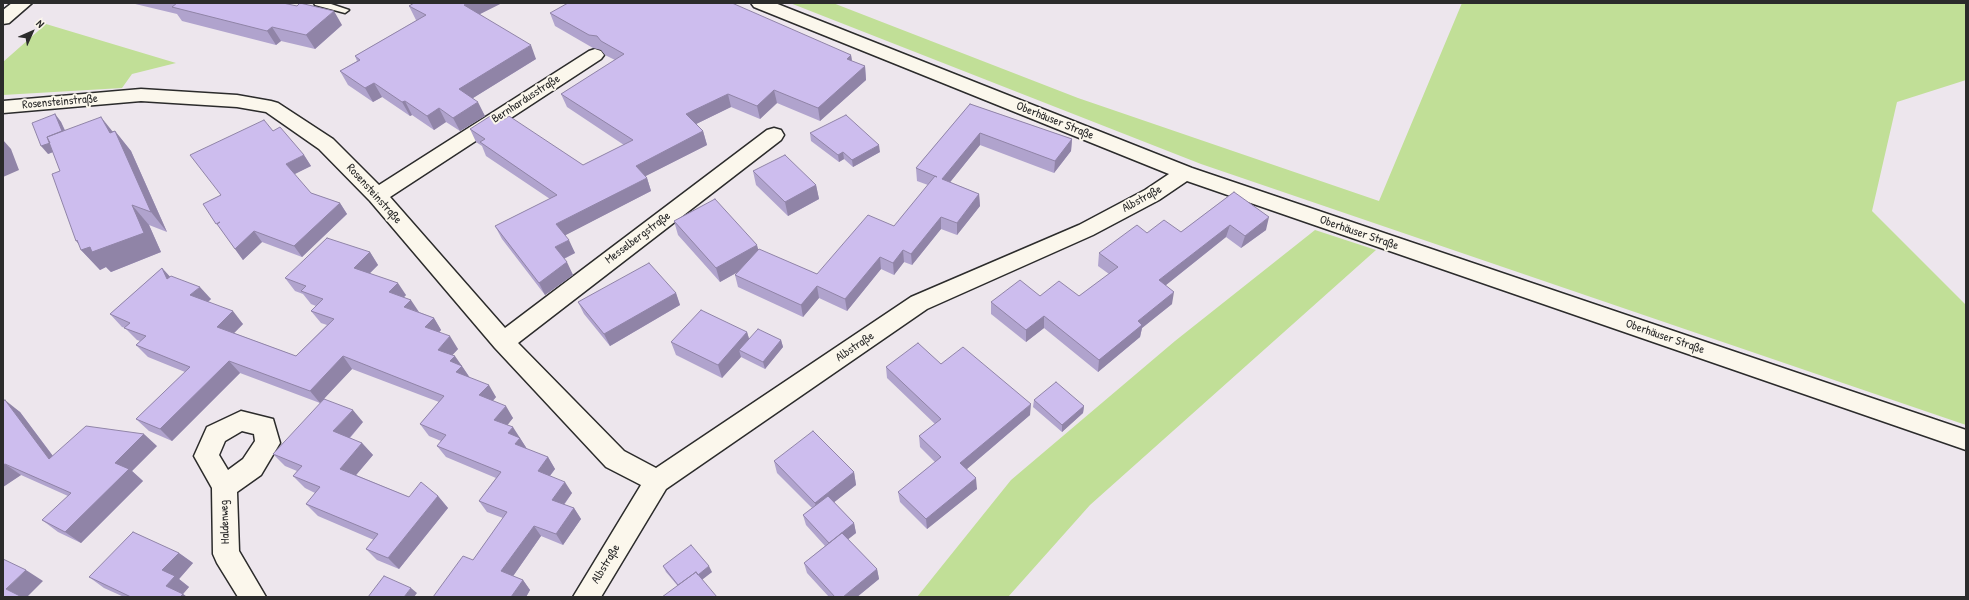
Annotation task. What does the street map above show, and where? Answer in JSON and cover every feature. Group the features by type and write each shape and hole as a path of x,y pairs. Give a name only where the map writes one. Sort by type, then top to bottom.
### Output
{"street":[{"path":"3,19 23,3"},
{"name":"Oberhäuser Straße","path":"760,3 1185,173 1966,440"},
{"name":"Bernhardusstraße","path":"377,196 595,55"},
{"name":"Rosensteinstraße","path":"3,107 141,95 237,101 271,107 326,144 377,196 503,342 615,459 657,481"},
{"name":"Messelbergstraße","path":"503,342 774,134"},
{"name":"Albstraße","path":"586,597 657,481 919,303 1086,230 1152,195 1185,173"},
{"name":"Haldenweg","path":"224,487 226,554 253,597"}],"lane":[{"path":"318,3 345,10"}],"green space":[{"path":"790,3 833,3 1078,98 1379,201 1462,3 1966,3 1966,80 1897,102 1872,211 1966,305 1966,425 1201,164"},
{"path":"46,24 176,63 132,74 122,88 3,95 3,62"},
{"path":"1315,230 1376,250 1090,505 1008,597 917,597 1011,480 1175,341"}],"building":[{"path":"177,3 283,3 297,6 300,3 334,11 306,35 272,27 267,31 172,7"},
{"path":"414,3 468,3 464,5 531,45 459,89 478,102 453,118 439,108 427,116 405,101 402,102 374,83 365,88 340,71 360,60 355,56 426,15 409,6"},
{"path":"568,3 732,3 851,55 847,59 865,66 818,108 774,90 757,106 728,94 686,114 703,131 636,166 647,178 556,224 569,240 555,247 567,262 539,283 495,226 557,195 480,142 485,139 470,129 495,113 505,119 509,116 583,165 633,140 561,94 624,54 601,41 597,36 589,35 550,13"},
{"path":"970,104 1072,139 1055,161 980,133 942,179 979,194 957,223 941,217 911,254 903,250 893,263 880,257 845,299 817,286 801,305 735,275 759,249 817,274 868,215 894,226 935,176 916,168"},
{"path":"55,114 62,131 47,137 50,143 41,146 32,123"},
{"path":"846,115 879,145 852,160 843,152 838,155 810,133"},
{"path":"101,117 110,133 115,131 151,212 132,205 144,233 92,252 90,247 81,250 77,240 76,241 52,174 60,171 47,137"},
{"path":"264,120 273,131 280,127 304,155 286,164 311,193 340,203 294,246 254,231 235,249 217,224 220,222 216,224 203,204 221,195 190,155"},
{"path":"785,155 816,185 785,202 753,171"},
{"path":"1234,192 1269,217 1245,236 1230,225 1159,280 1174,292 1138,321 1142,325 1099,360 1044,316 1026,330 991,302 1020,280 1040,296 1059,281 1079,296 1118,267 1099,253 1137,225 1147,233 1164,220 1181,232"},
{"path":"715,199 757,245 716,268 674,221"},
{"path":"327,238 370,252 354,268 398,283 389,292 411,300 404,307 434,318 425,327 450,336 438,350 455,356 450,361 462,366 456,372 489,385 479,395 506,406 494,420 513,427 508,433 520,438 515,444 548,457 538,471 565,482 552,500 574,508 556,534 534,526 501,571 523,580 511,597 433,597 463,556 473,560 507,512 479,501 501,472 437,446 446,435 420,424 444,396 343,356 310,391 229,361 160,429 136,419 190,367 136,345 146,336 124,328 130,323 110,314 162,268 167,279 171,276 200,287 190,295 233,311 217,327 296,356 334,319 311,311 323,299 301,291 306,286 285,278"},
{"path":"649,263 676,293 604,334 578,302"},
{"path":"701,310 747,332 718,365 671,342"},
{"path":"758,329 781,340 763,362 739,350"},
{"path":"918,343 941,364 963,347 1031,404 960,463 976,478 926,519 898,492 941,457 919,436 941,419 886,367"},
{"path":"1056,382 1084,406 1062,425 1034,400"},
{"path":"324,399 353,410 333,431 362,443 340,469 409,497 421,482 438,496 388,558 366,549 378,534 306,504 320,487 293,476 302,466 273,454"},
{"path":"5,400 49,459 86,426 144,434 115,463 129,469 65,532 42,520 71,493 5,464 3,465 3,401"},
{"path":"813,431 854,472 815,503 774,461"},
{"path":"828,496 854,523 829,543 803,515"},
{"path":"133,532 179,553 162,570 175,576 166,586 183,594 180,597 131,597 89,577"},
{"path":"842,533 877,569 843,597 835,597 804,563"},
{"path":"691,545 709,566 698,575 696,572 678,585 663,566"},
{"path":"3,559 26,570 6,589 22,597 3,597"},
{"path":"696,572 717,597 662,597"},
{"path":"384,576 411,588 404,597 368,597"}]}
